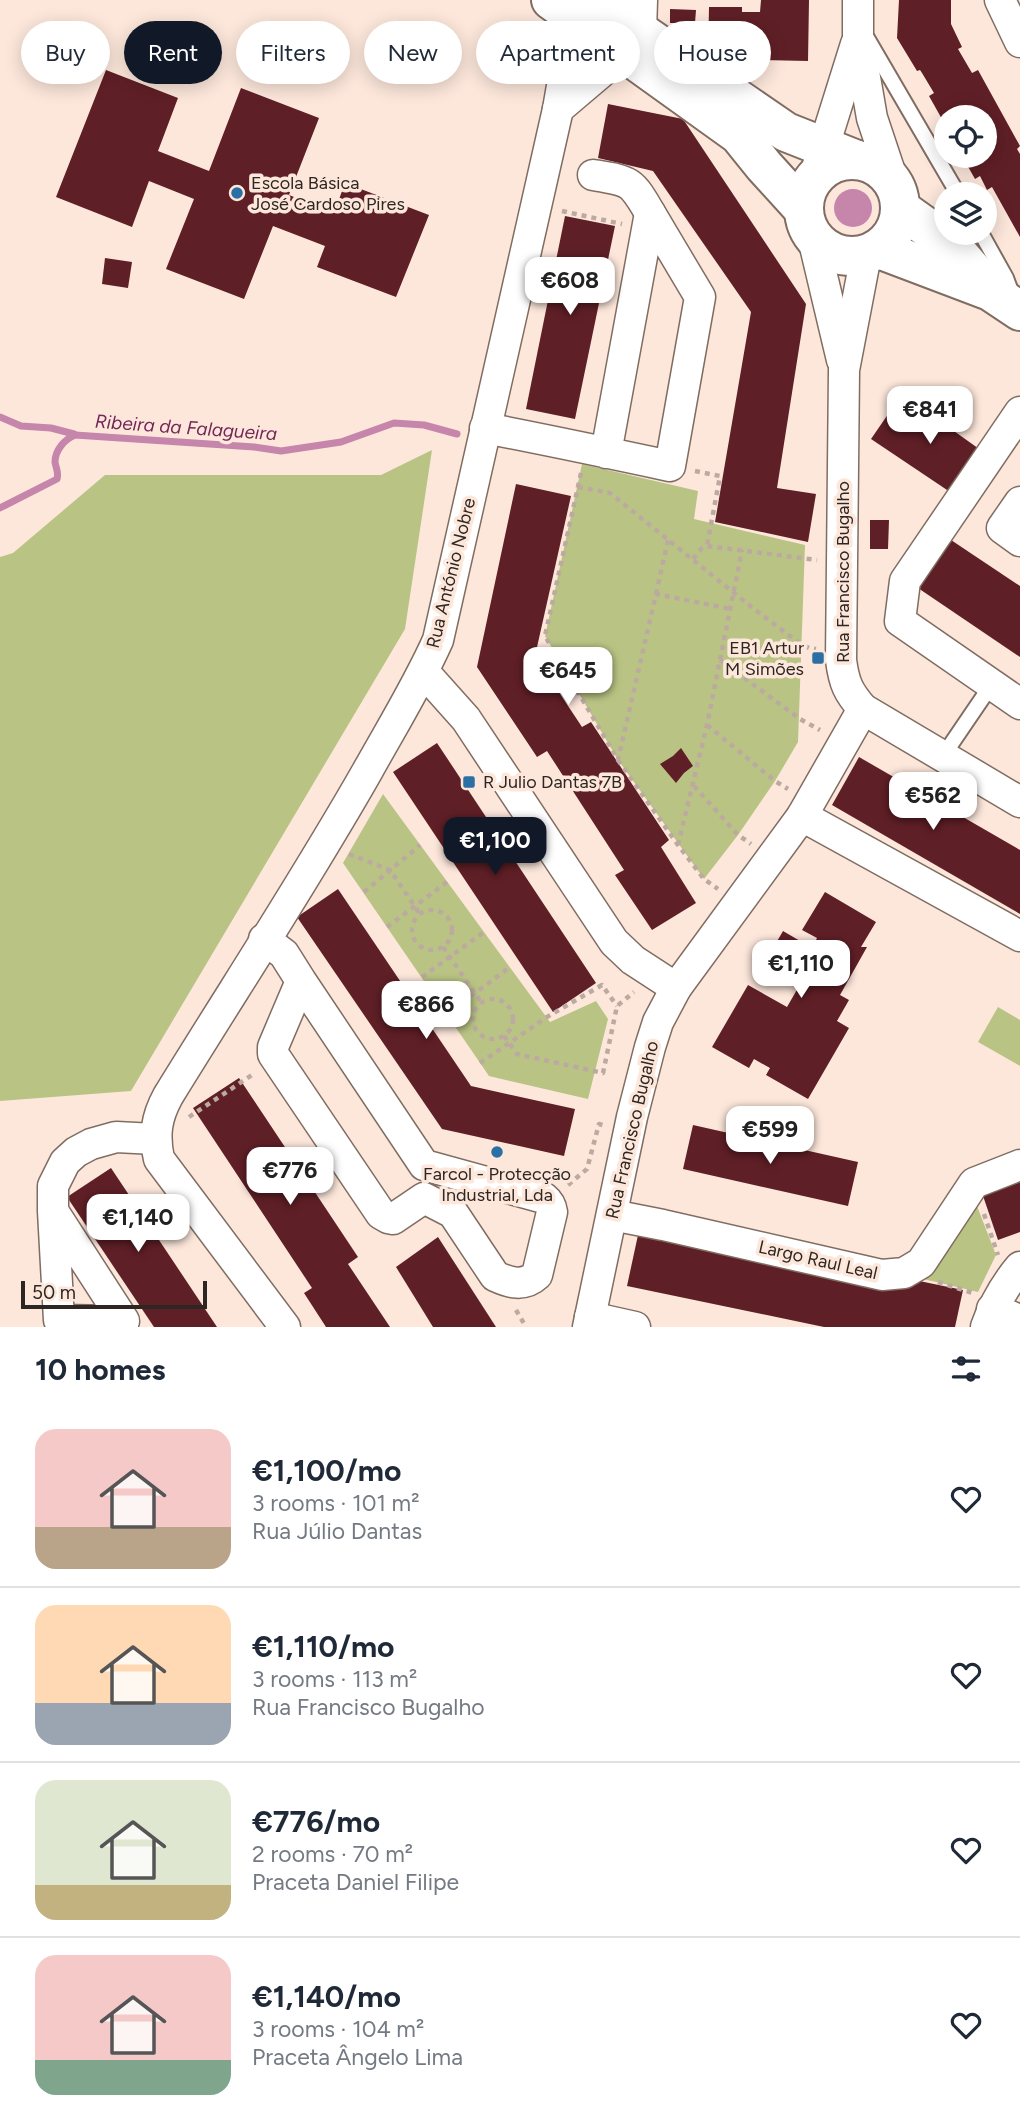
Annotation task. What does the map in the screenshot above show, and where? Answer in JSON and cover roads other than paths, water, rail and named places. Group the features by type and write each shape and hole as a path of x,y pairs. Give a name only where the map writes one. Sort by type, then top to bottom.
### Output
{"street":[{"path":"1000,0 1020,42"},
{"path":"573,6 616,21"},
{"name":"Rua António Nobre","path":"155,1139 160,1110 264,939 326,845 424,672 438,640 558,109 573,6"},
{"path":"858,22 872,118 897,195 898,224 891,238 873,252 852,257 837,255 824,248 823,187 858,22"},
{"path":"640,31 786,132 823,187"},
{"path":"640,32 739,135 764,166 823,187 871,163 883,171 897,195 1009,303"},
{"path":"558,109 582,84"},
{"path":"485,428 670,466 700,297 648,221 636,189 622,180 593,175"},
{"name":"Rua Francisco Bugalho","path":"589,1322 629,1130 658,1022 665,981 802,816 863,709 851,696 844,680 841,651 844,370 823,187"},
{"path":"596,451 648,221"},
{"path":"873,252 1009,303"},
{"name":"Rua Francisco Bugalho","path":"844,370 873,252"},
{"path":"1020,412 905,581 900,621 1020,704"},
{"path":"1020,502 1002,528 1020,541"},
{"path":"424,672 466,719 614,942 633,960 665,981"},
{"path":"863,709 1020,802"},
{"path":"802,816 1020,936"},
{"path":"264,939 284,954 424,1165 428,1180 424,1198 393,1219 384,1217 273,1054 301,981"},
{"path":"286,1017 310,1019 333,1029"},
{"path":"53,1211 51,1197 57,1174 76,1152 91,1144 116,1137 155,1139 159,1159 285,1327"},
{"path":"424,1165 548,1201 552,1212 537,1275 526,1283 495,1276 453,1213 424,1198"},
{"name":"Largo Raul Leal","path":"612,1215 883,1275 904,1273 921,1264 974,1183 1020,1165"},
{"path":"1001,1297 1020,1320"},
{"path":"589,1322 635,1327"}],"lane":[{"path":"858,22 951,182"},
{"path":"988,245 1006,278 1009,303"},
{"path":"943,756 992,684"}],"waterway":[{"name":"Ribeira da Falagueira","path":"0,417 21,426 51,428 74,434"},
{"name":"Ribeira da Falagueira","path":"0,508 57,479 57,453 64,442 75,435 281,451 341,442 394,423 424,425 457,434"}],"place":[{"name":"Escola Básica José Cardoso Pires","path":"237,193"},
{"name":"EB1 Artur M Simões","path":"818,658"},
{"name":"R Julio Dantas 7B","path":"469,782"},
{"name":"Farcol - Protecção Industrial, Lda","path":"497,1152"}]}
